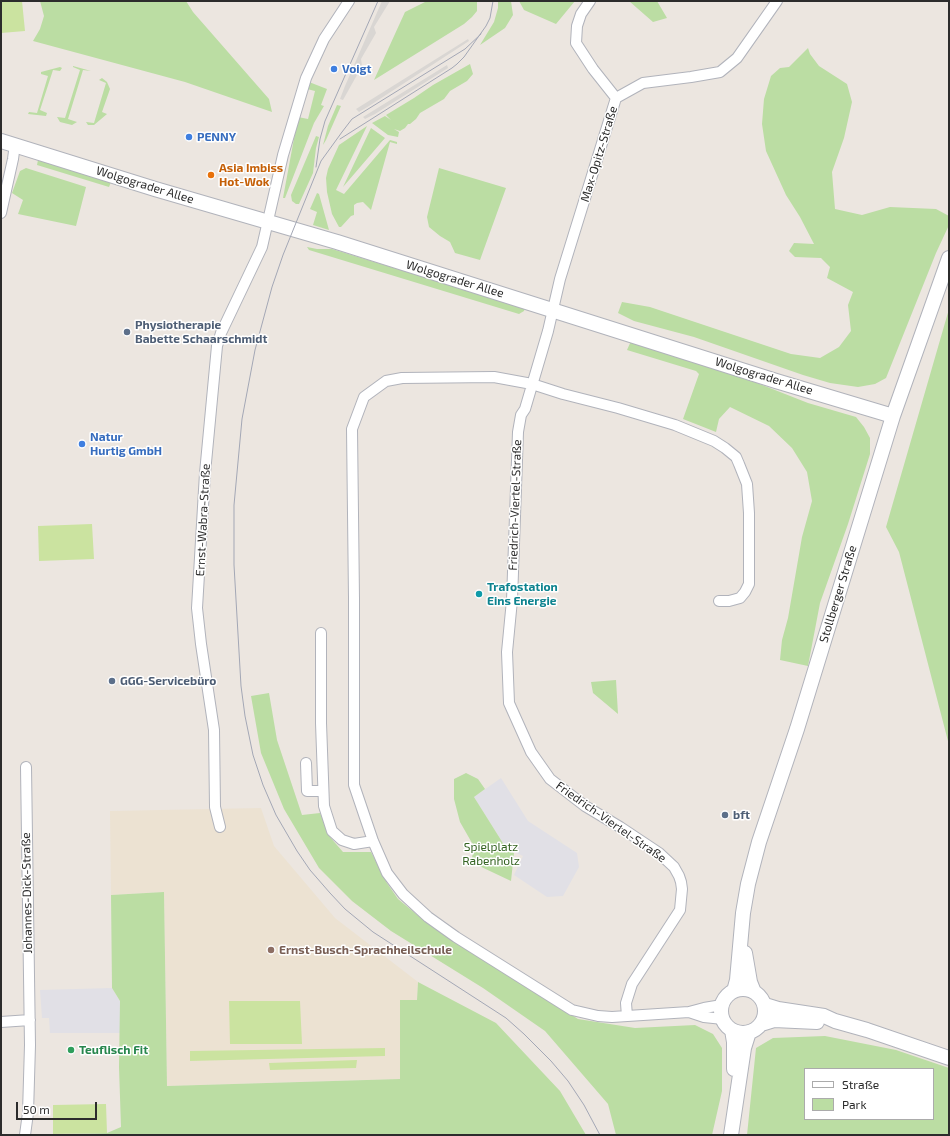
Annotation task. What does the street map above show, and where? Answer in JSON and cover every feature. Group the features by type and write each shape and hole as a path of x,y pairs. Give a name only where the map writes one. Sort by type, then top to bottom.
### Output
{"main road":[{"name":"Wolgograder Allee","path":"1,140 148,187 337,242 893,416"},
{"name":"Stollberger Straße","path":"734,991 737,980 743,913 748,884 760,842 797,729 893,416 949,258"},
{"name":"Stollberger Straße","path":"741,934 748,973 754,992"},
{"path":"740,989 748,989 754,992 761,997 766,1012 758,1028 749,1032 737,1032 726,1026 721,1012 722,1005 728,995 740,989"},
{"path":"765,1006 824,1016 835,1021 867,1030 949,1058"},
{"path":"761,1024 774,1020 812,1022 835,1021"},
{"path":"732,1030 734,1042 734,1080 736,1104"},
{"path":"731,1135 744,1048 749,1032"}],"street":[{"name":"Ernst-Wabra-Straße","path":"220,827 215,807 214,730 197,608 205,473 217,346 221,333 262,247 283,155 306,78 324,38 350,1"},
{"path":"590,1 580,14 576,26 576,43 616,98"},
{"name":"Max-Opitz-Straße","path":"554,310 560,279 616,98 643,83 720,72 737,58 777,1"},
{"path":"1,213 14,159 15,144"},
{"name":"Friedrich-Viertel-Straße","path":"554,310 521,415 518,432 512,600 507,652 509,703 531,752 550,779 585,806 659,853 674,867 679,876 682,889 680,910 632,984 626,1002 627,1016"},
{"path":"719,601 729,601 740,598 749,584 749,513 747,484 744,473 736,457 714,441 675,426 618,408 532,384 494,377 402,378 386,381 364,397 352,429 354,785 373,841 387,873 403,894 428,917 456,937 572,1010 598,1016 627,1016 689,1012 722,1005"},
{"path":"321,633 321,723 324,806 332,831 342,840 354,844 373,841"},
{"path":"306,763 307,791 323,791"},
{"name":"Johannes-Dick-Straße","path":"26,766 30,1020 28,1113 26,1135"},
{"path":"689,1012 704,1017 723,1019"},
{"path":"1,1022 30,1020"}],"shaded area":[{"path":"382,1 390,1 374,27 376,33 361,59 362,66 343,100 340,99 345,86"},
{"path":"468,39 469,41 369,106 359,112 356,109"},
{"path":"447,65 448,68 375,114 365,119 363,117"},
{"path":"501,778 528,821 577,853 579,867 563,896 547,897 514,875 523,856 506,848 474,797"},
{"name":"Ernst-Busch-Sprachheilschule","path":"261,808 274,846 335,918 418,982 417,1000 400,1000 400,1079 167,1086 164,892 111,895 110,811"},
{"path":"112,988 120,1001 120,1033 50,1033 49,1018 42,1018 40,990"}],"green space":[{"path":"1,1 22,1 25,31 1,33"},
{"path":"40,1 186,1 193,12 269,99 272,112 185,82 33,41 40,29 44,16"},
{"path":"427,1 477,1 477,11 464,24 374,80 405,12"},
{"path":"498,1 511,1 513,15 505,28 480,45 494,22 498,8"},
{"path":"519,1 575,1 556,24 524,10"},
{"path":"629,1 657,1 667,18 653,22"},
{"path":"808,48 810,54 819,66 847,84 852,102 844,138 832,172 835,209 862,215 890,207 936,209 949,216 949,225 936,253 886,378 875,384 858,387 830,383 803,375 694,337 634,321 618,313 622,302 650,307 791,354 820,358 839,347 851,331 848,305 853,292 827,278 830,267 821,258 795,257 789,251 794,243 814,244 800,217 786,195 766,151 762,124 764,99 771,76 780,68 789,67"},
{"path":"470,64 473,74 467,81 450,91 444,99 420,113 416,119 405,128 400,131 394,129 399,132 398,137 388,135 372,123 385,116 391,120 386,115 433,85"},
{"path":"73,66 91,71 83,70 68,119 77,122 72,125 60,122 57,117 65,118 80,70"},
{"path":"60,67 62,68 60,71 53,70 40,110 47,113 46,116 28,114 29,112 37,113 48,76 41,74 41,72"},
{"path":"102,78 107,82 110,89 102,112 107,114 94,125 88,125 86,122 94,123 106,83 99,80"},
{"path":"309,82 327,89 321,105 324,106 314,123 285,198 283,198 298,117 308,119 315,91 307,89"},
{"path":"337,105 341,106 323,145 328,126"},
{"path":"367,126 336,190 344,194 390,140 397,142 397,144 390,142 371,210 363,202 357,203 354,205 354,215 351,216 341,227 339,227 332,214 327,192 326,178 328,169 339,145"},
{"path":"371,128 385,138 343,187"},
{"path":"316,136 319,137 313,173 299,204 296,204 292,201 291,195"},
{"path":"38,160 111,182 109,187 37,165"},
{"path":"26,168 86,187 76,226 18,214 23,200 12,193 20,171"},
{"path":"439,168 506,188 480,260 455,253 450,242 429,227 427,217"},
{"path":"317,193 319,194 329,230 313,225 317,212 310,209"},
{"path":"307,247 332,249 525,308 524,311 519,314 309,250"},
{"path":"949,309 949,745 899,552 886,527"},
{"path":"631,341 747,379 808,403 856,417 870,438 870,454 848,524 820,603 808,666 780,660 782,640 788,618 802,537 812,501 807,472 792,448 769,426 730,407 719,419 716,432 683,419 699,374 696,371 627,350"},
{"path":"92,524 94,559 39,561 38,526"},
{"path":"616,680 618,714 593,693 591,682"},
{"path":"269,693 277,740 302,815 320,813 330,837 343,852 371,852 387,883 398,899 421,918 578,1019 635,1028 695,1025 713,1034 722,1048 722,1091 712,1135 616,1135 608,1104 545,1031 483,988 391,931 352,901 319,868 284,809 261,753 251,696"},
{"name":"Spielplatz Rabenholz","path":"466,773 478,779 485,789 474,797 506,848 514,853 511,881 475,864 472,858 473,852 476,850 460,822 454,799 454,779"},
{"path":"164,892 167,1086 400,1079 400,1000 417,1000 418,982 496,1023 560,1091 586,1135 52,1135 107,1133 121,1127 119,1067 120,1001 112,988 111,895"},
{"path":"229,1001 300,1001 302,1044 230,1044"},
{"path":"825,1036 896,1050 949,1068 949,1135 747,1135 756,1048 773,1038"},
{"path":"385,1048 385,1056 190,1061 190,1051"},
{"path":"357,1060 356,1068 270,1070 269,1063"},
{"path":"106,1104 107,1133 53,1134 53,1105"}],"tram line":[{"path":"316,167 320,139 325,121 378,1"},
{"path":"340,139 457,64 464,57 486,26 490,18 493,1"},
{"path":"481,34 465,49 352,119 321,161 283,255 272,287 255,350 242,419 234,505 234,565 241,686 253,755 263,785 276,815 310,870 345,909 373,932 506,1018 524,1034 551,1061 568,1081 584,1105 600,1135"}],"place":[{"name":"Voigt","path":"334,69"},
{"name":"PENNY","path":"189,137"},
{"name":"Asia Imbiss Hot-Wok","path":"211,175"},
{"name":"Physiotherapie Babette Schaarschmidt","path":"127,332"},
{"name":"Natur Hurtig GmbH","path":"82,444"},
{"name":"Trafostation Eins Energie","path":"479,594"},
{"name":"GGG-Servicebüro","path":"112,681"},
{"name":"bft","path":"725,815"},
{"name":"Ernst-Busch-Sprachheilschule","path":"271,950"},
{"name":"Teuflisch Fit","path":"71,1050"}]}
